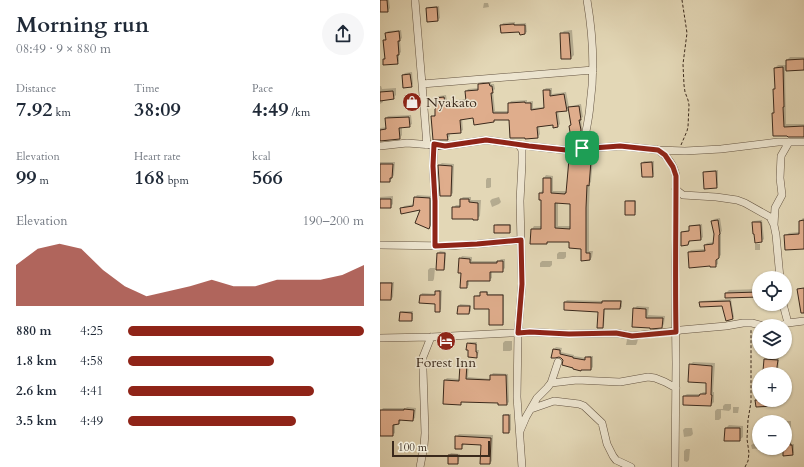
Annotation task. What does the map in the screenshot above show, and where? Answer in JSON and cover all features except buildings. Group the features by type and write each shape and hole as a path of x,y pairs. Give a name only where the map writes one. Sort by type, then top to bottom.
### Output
{"street":[{"path":"415,0 427,145"},
{"path":"582,148 590,105 593,70 592,37 587,0"},
{"path":"422,84 593,70"},
{"path":"380,146 407,143 445,146 486,140 566,150 620,146 680,151 710,150 772,142 804,142"},
{"path":"774,225 776,208 782,195 780,158 789,142"},
{"path":"434,144 433,166 435,246"},
{"path":"518,145 522,150 520,201 522,284 518,333 517,397 522,467"},
{"path":"658,150 665,155 676,176 676,467"},
{"path":"676,188 678,192 683,195 738,200 772,219 776,235 780,271"},
{"path":"380,245 435,246 521,240"},
{"path":"792,322 804,321"},
{"path":"380,338 530,332 569,334 616,333 632,336 752,323"},
{"path":"420,467 425,433 424,357 431,337"},
{"path":"520,433 526,417 539,396 551,383 558,362"},
{"path":"551,383 577,380 620,382 648,377 655,378 676,388"},
{"path":"531,409 556,401 580,404 602,423 607,444 616,460 630,467"}],"path":[{"path":"680,151 681,144 688,127 688,100 684,85 683,64 687,33 682,0"},
{"path":"745,467 748,461 749,453 747,439 751,402 750,364 752,323"}],"place":[{"name":"Nyakato","path":"412,102"},
{"name":"Forest Inn","path":"446,341"}],"route":[{"path":"486,140 566,150 582,148 620,146 658,150 665,155 673,167 676,176 676,332 632,336 616,333 518,333 522,284 521,240 435,246 433,166 434,144 445,146 486,140"}]}
